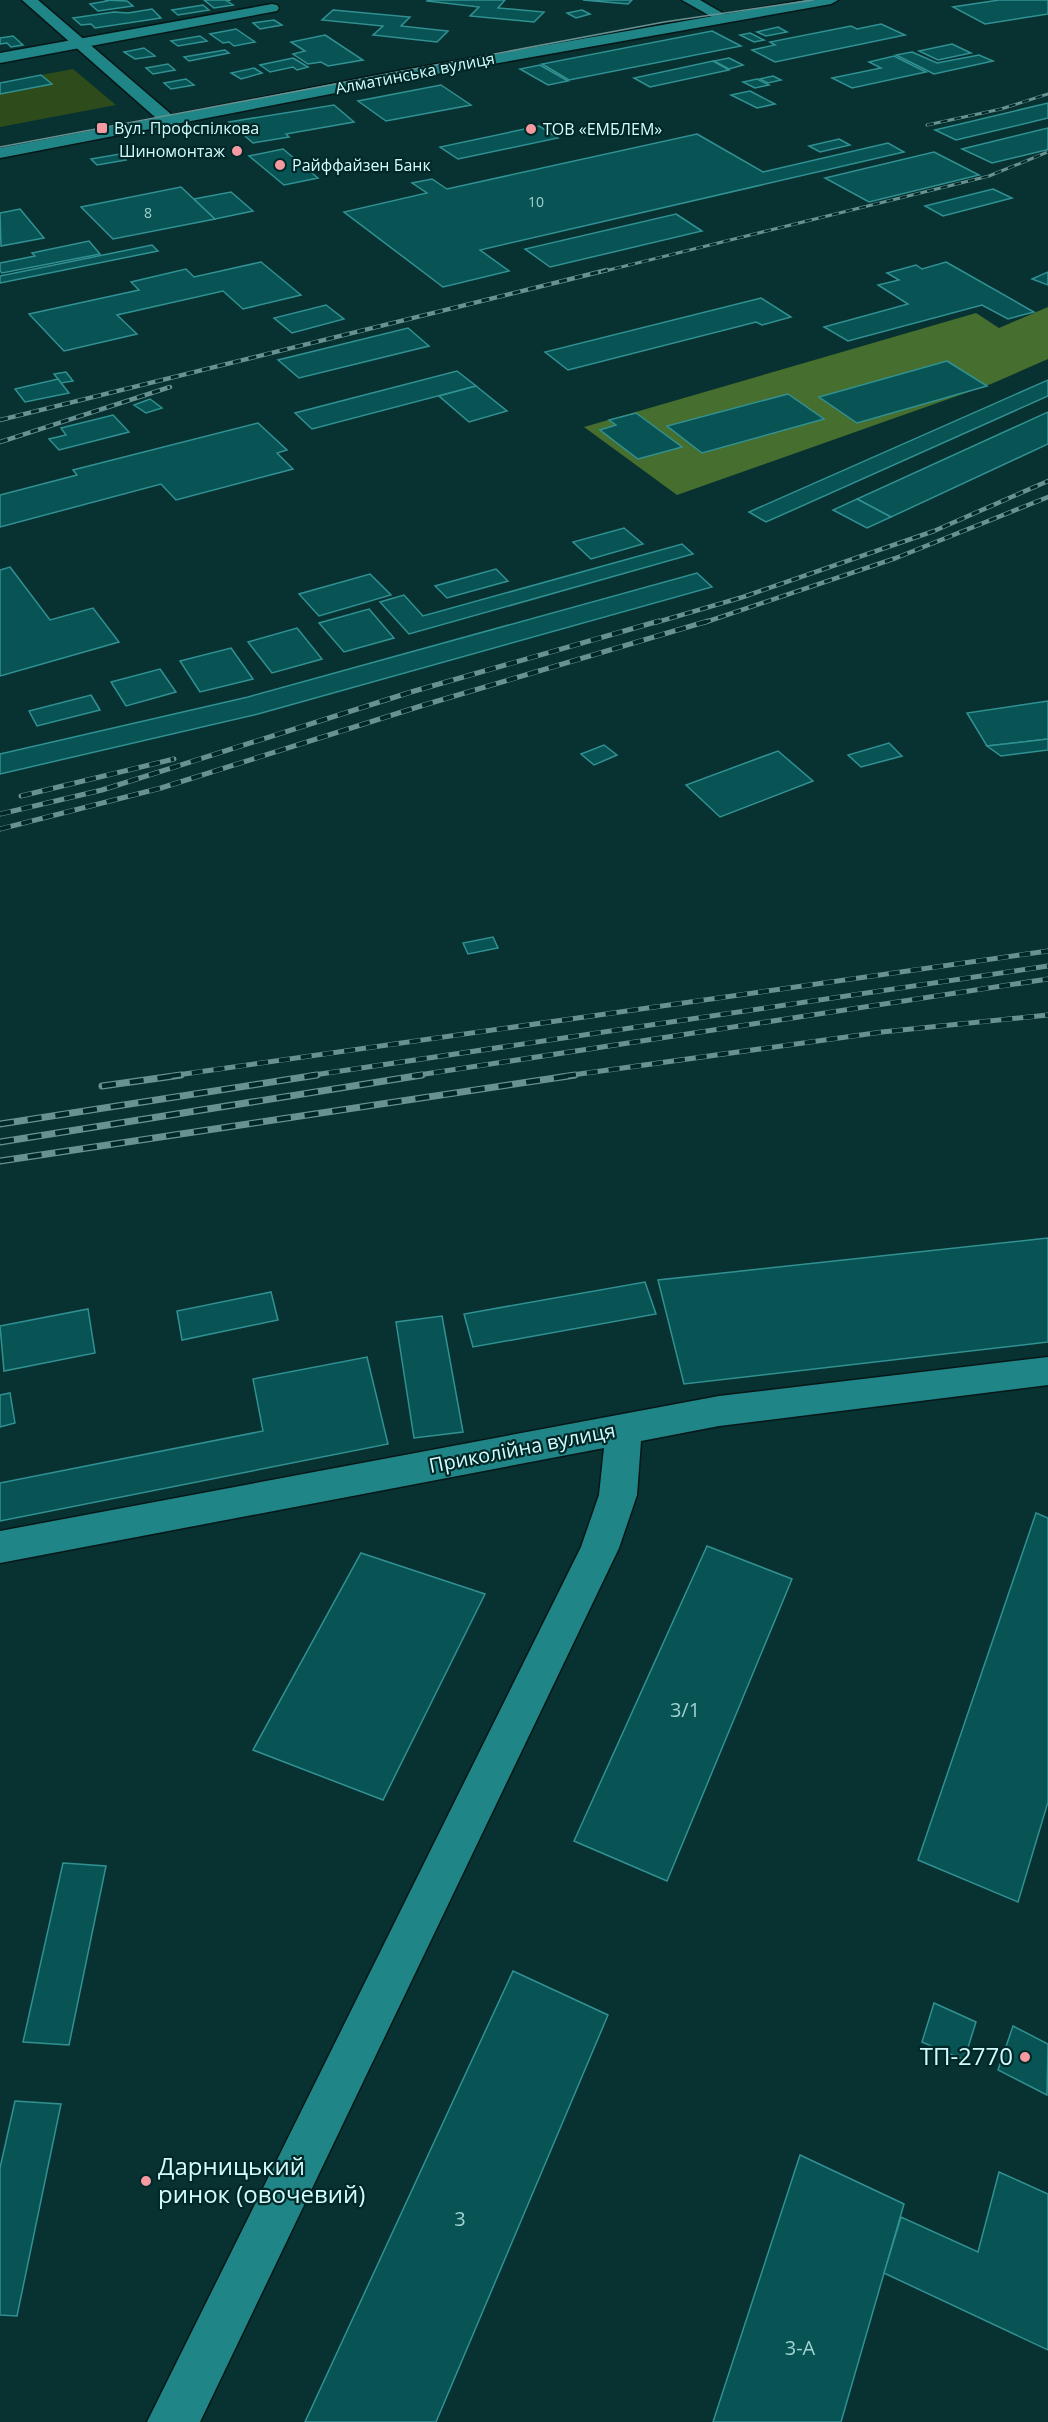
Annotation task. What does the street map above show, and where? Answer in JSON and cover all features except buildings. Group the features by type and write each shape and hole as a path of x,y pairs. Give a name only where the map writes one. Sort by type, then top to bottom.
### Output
{"street":[{"path":"29,0 162,115"},
{"name":"Алматинська вулиця","path":"0,153 162,115 721,0"},
{"name":"Алматинська вулиця","path":"698,5 781,0"},
{"name":"Алматинська вулиця","path":"0,140 403,75 831,0"},
{"path":"0,58 79,45 267,4"},
{"path":"698,5 723,18"},
{"name":"Приколійна вулиця","path":"0,1547 719,1411 1048,1371"},
{"path":"173,2422 600,1548 618,1495 624,1429"}],"green space":[{"path":"73,69 116,105 0,127 0,94 51,84 41,75"},
{"path":"1048,307 1048,359 991,384 677,495 584,427 976,313 999,328"}],"tram line":[{"path":"0,147 664,22 813,0"}],"railway":[{"path":"927,125 1001,109 1048,94"},
{"path":"601,272 989,176 1048,152"},
{"path":"0,420 607,270"},
{"path":"0,442 170,387"},
{"path":"654,623 743,597 934,531 1048,481"},
{"path":"703,623 896,558 1048,497"},
{"path":"0,814 102,790 411,692 659,621"},
{"path":"0,829 161,788 424,705 708,621"},
{"path":"21,796 174,759"},
{"path":"170,1076 1048,951"},
{"path":"307,1076 1048,966"},
{"path":"412,1076 1048,979"},
{"path":"565,1076 882,1032 1048,1015"},
{"path":"102,1086 181,1075"},
{"path":"0,1124 317,1075"},
{"path":"0,1142 422,1075"},
{"path":"0,1161 575,1075"}],"place":[{"name":"Вул. Профспілкова","path":"102,128"},
{"name":"ТОВ «ЕМБЛЕМ»","path":"531,129"},
{"name":"Шиномонтаж","path":"237,151"},
{"name":"Райффайзен Банк","path":"280,165"},
{"name":"ТП-2770","path":"1025,2057"},
{"name":"Дарницький ринок (овочевий)","path":"146,2181"}]}
